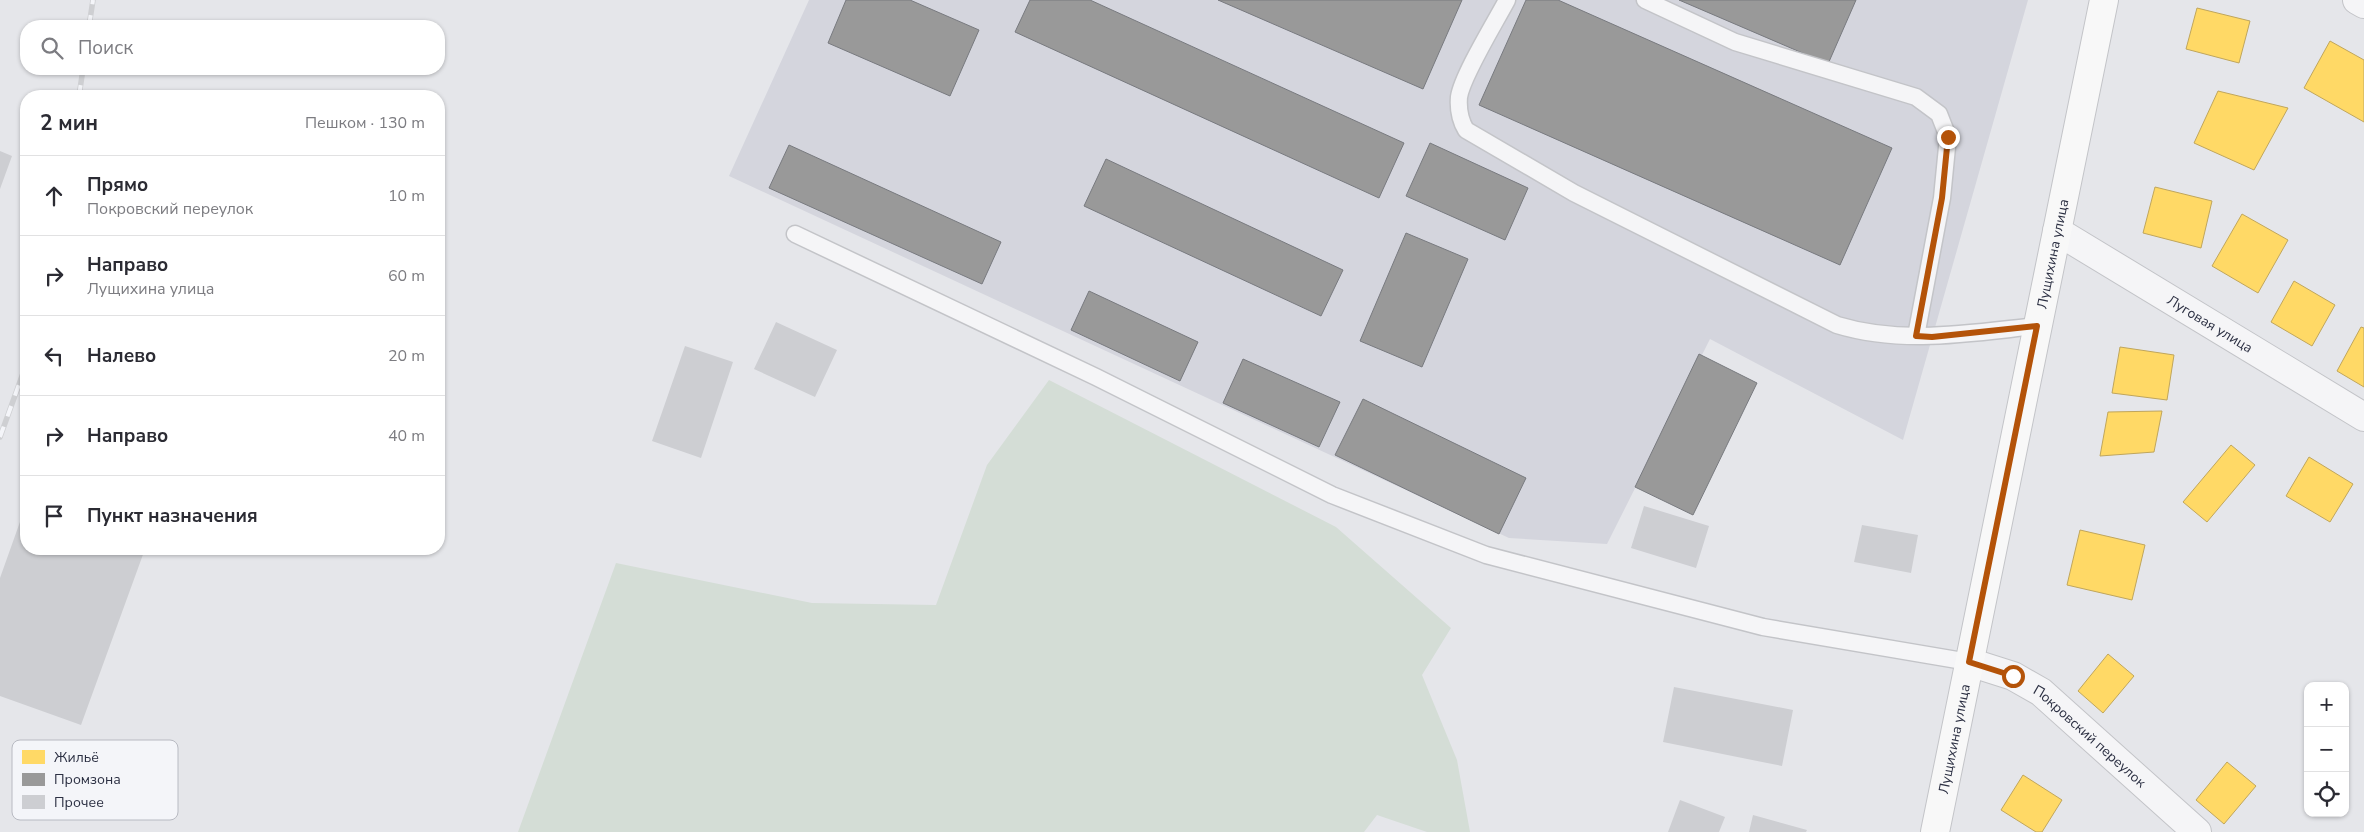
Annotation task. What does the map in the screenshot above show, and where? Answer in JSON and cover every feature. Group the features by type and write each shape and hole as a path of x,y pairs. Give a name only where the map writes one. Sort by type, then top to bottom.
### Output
{"street":[{"name":"Лущихина улица","path":"1935,832 2104,0"},
{"path":"2357,0 2364,4"},
{"name":"Луговая улица","path":"2056,231 2364,417"},
{"name":"Покровский переулок","path":"1969,662 2013,676 2041,692 2197,832"}],"lane":[{"path":"1507,0 1459,96 1460,120 1466,130 1574,193 1837,325 1864,333 1932,337 2037,326"},
{"path":"1645,0 1735,42 1916,97 1939,114 1948,137 1942,198 1916,336"},
{"path":"795,234 1096,377 1332,495 1486,555 1763,627 1969,662"}],"shaded area":[{"path":"809,0 2028,0 1903,440 1710,339 1607,544 1509,538 729,176"},
{"path":"1049,380 1336,527 1451,628 1422,675 1457,760 1470,832 1427,832 1377,815 1364,832 518,832 616,563 812,603 936,605 987,465"}],"building: Жильё":[{"path":"2197,8 2250,21 2239,63 2186,49"},
{"path":"2330,41 2364,60 2364,122 2304,88"},
{"path":"2218,91 2288,108 2254,170 2194,143"},
{"path":"2155,187 2212,201 2201,248 2143,233"},
{"path":"2242,214 2288,240 2258,293 2212,266"},
{"path":"2294,281 2335,305 2312,346 2271,322"},
{"path":"2361,327 2364,328 2364,387 2337,371"},
{"path":"2120,347 2174,355 2167,400 2112,393"},
{"path":"2162,411 2154,452 2100,456 2108,412"},
{"path":"2231,445 2255,465 2207,522 2183,502"},
{"path":"2309,457 2353,484 2330,522 2286,496"},
{"path":"2080,530 2145,545 2132,600 2067,585"},
{"path":"2108,654 2134,676 2103,713 2078,691"},
{"path":"2227,762 2256,786 2224,824 2196,800"},
{"path":"2023,775 2062,800 2042,832 2036,832 2001,810"}],"building: Промзона":[{"path":"846,0 910,0 979,30 950,96 828,43"},
{"path":"1030,0 1090,0 1404,143 1379,198 1015,32"},
{"path":"1218,0 1462,0 1423,89"},
{"path":"1526,0 1558,0 1892,148 1840,265 1479,105"},
{"path":"1679,0 1856,0 1828,64"},
{"path":"1430,143 1528,188 1505,240 1406,196"},
{"path":"789,145 1001,242 982,284 769,188"},
{"path":"1106,159 1343,270 1321,316 1084,206"},
{"path":"1406,233 1468,259 1422,367 1360,341"},
{"path":"1089,291 1198,342 1180,381 1071,330"},
{"path":"1699,354 1757,383 1693,515 1635,487"},
{"path":"1243,359 1340,402 1319,447 1223,403"},
{"path":"1363,399 1526,478 1499,534 1335,455"}],"building: Прочее":[{"path":"0,151 12,156 0,189"},
{"path":"776,322 837,350 815,397 754,369"},
{"path":"685,346 733,362 701,458 652,441"},
{"path":"1644,506 1709,526 1696,568 1631,548"},
{"path":"20,522 20,555 143,555 81,725 0,696 0,578"},
{"path":"1862,525 1918,535 1911,573 1854,562"},
{"path":"1674,687 1793,710 1782,766 1663,742"},
{"path":"1680,800 1725,817 1719,832 1668,832"},
{"path":"1753,815 1807,830 1806,832 1749,832"}],"railway":[{"path":"90,20 93,0"},
{"path":"80,90 82,75"},
{"path":"0,437 20,382"}],"route":[{"path":"1948,137 1942,198 1916,336 1932,337 2037,326 1969,662 2013,676"}]}
